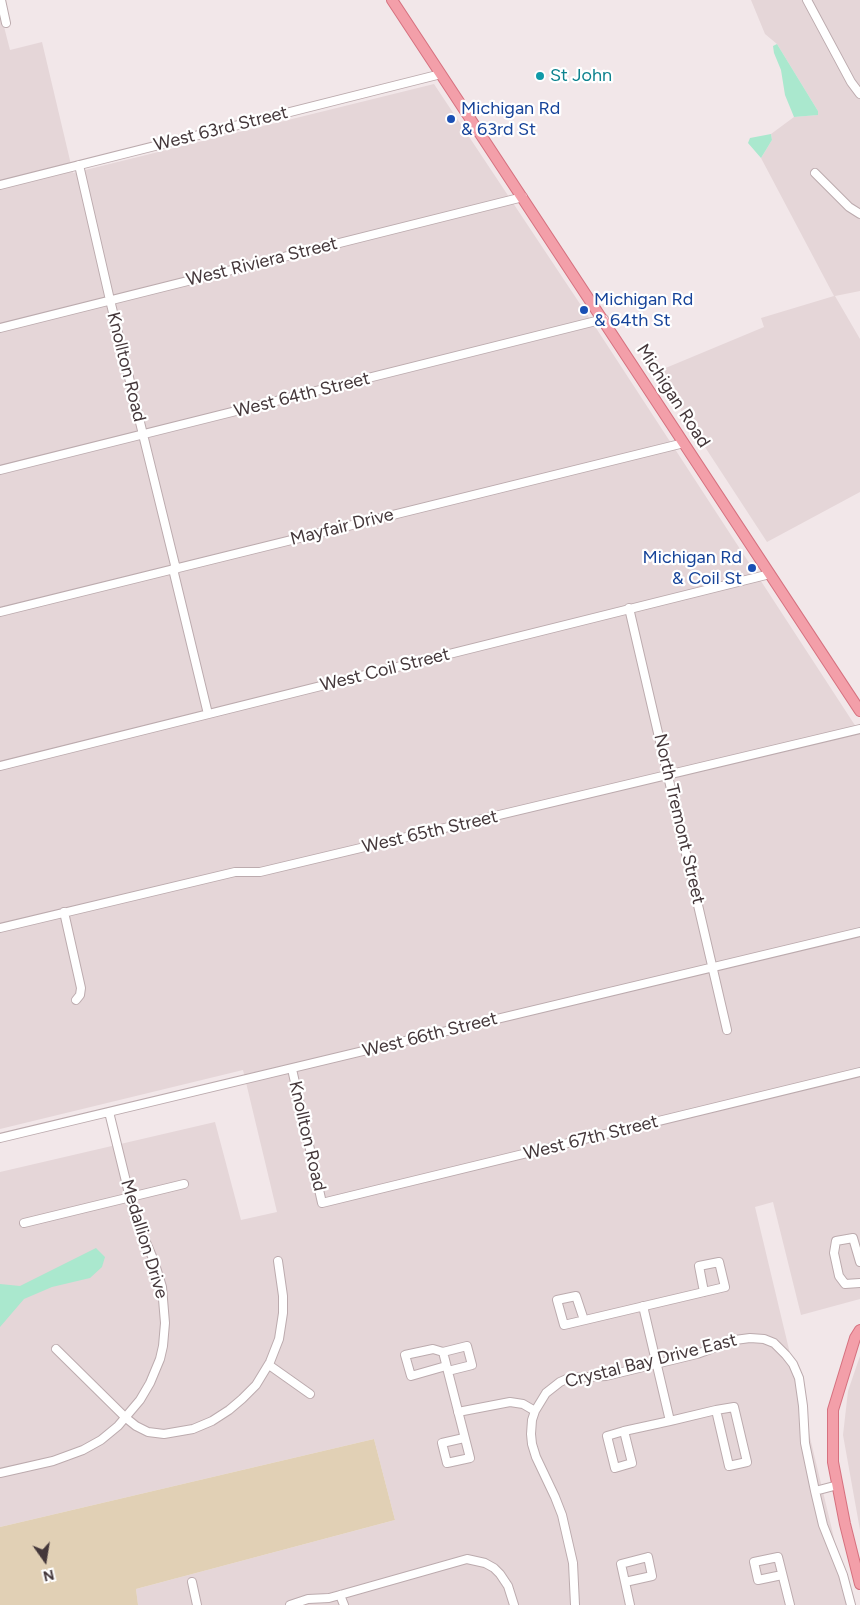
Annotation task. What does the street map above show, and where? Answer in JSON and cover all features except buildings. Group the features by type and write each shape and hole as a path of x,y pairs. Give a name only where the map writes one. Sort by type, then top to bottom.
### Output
{"main road":[{"name":"Michigan Road","path":"392,0 860,711"},
{"path":"860,1330 855,1338 833,1410 833,1462 845,1524 860,1584"}],"street":[{"path":"1,0 6,22"},
{"path":"808,0 851,82 860,94"},
{"name":"West 63rd Street","path":"0,184 441,74"},
{"name":"Knollton Road","path":"79,165 208,714"},
{"path":"815,172 849,207 860,214"},
{"name":"West Riviera Street","path":"0,328 523,197"},
{"name":"West 64th Street","path":"0,470 604,320"},
{"name":"Mayfair Drive","path":"0,612 684,442"},
{"name":"West Coil Street","path":"0,766 770,574"},
{"name":"North Tremont Street","path":"629,608 726,1030"},
{"name":"West 65th Street","path":"0,928 235,872 260,872 860,729"},
{"path":"64,912 81,988 80,995 76,1000"},
{"name":"West 66th Street","path":"0,1138 860,932"},
{"name":"Knollton Road","path":"292,1069 322,1203"},
{"name":"West 67th Street","path":"322,1203 860,1072"},
{"name":"Medallion Drive","path":"0,1473 73,1455 101,1440 126,1418 140,1400 154,1374 163,1346 165,1323 161,1280 135,1218 109,1112"},
{"path":"24,1223 184,1184"},
{"path":"860,1262 853,1238 836,1241 834,1253 839,1276 845,1284 860,1283"},
{"path":"56,1349 126,1418 139,1428 155,1433 171,1434 193,1429 212,1421 238,1403 256,1385 269,1365 279,1340 283,1313 283,1296 278,1262"},
{"path":"584,1320 704,1292"},
{"path":"643,1306 670,1420"},
{"name":"Crystal Bay Drive East","path":"574,1605 573,1563 562,1515 558,1502 536,1457 531,1427 535,1411 546,1393 560,1382 570,1378 606,1376 657,1364 697,1354 735,1340 764,1339 774,1343 786,1354 799,1378 805,1443 815,1491"},
{"path":"467,1346 472,1365 411,1376 406,1355 432,1349 443,1352 467,1346"},
{"path":"443,1352 470,1458 447,1462 442,1444 464,1438"},
{"path":"269,1365 310,1394"},
{"path":"458,1412 510,1402 523,1404 535,1411"},
{"path":"624,1431 632,1463 614,1468 607,1436 624,1431 670,1420 734,1406 748,1462 729,1466 716,1410"},
{"path":"838,1485 815,1491 823,1525 843,1576 851,1605"},
{"path":"625,1582 652,1576 648,1557 620,1564 630,1605"},
{"path":"290,1605 308,1599 329,1598 467,1559 491,1566 502,1576 509,1588 514,1605"},
{"path":"782,1575 790,1605"},
{"path":"192,1582 197,1605"},
{"path":"340,1595 344,1605"}],"shaded area":[{"path":"751,0 860,0 860,291 835,296 860,339 860,492 767,542 656,372 764,327 761,318 834,296 761,158 772,140 771,134 794,117 817,115 818,111 777,44 765,34"},
{"path":"0,11 10,50 42,42 73,173 434,84 596,328 860,733 860,1299 801,1315 773,1202 755,1207 850,1605 138,1605 136,1589 395,1520 374,1439 0,1527 0,1172 215,1122 241,1220 277,1212 243,1070 0,1129"},
{"path":"777,44 818,111 818,115 794,117 785,95 781,70 774,53 773,46"},
{"path":"771,134 772,140 761,158 748,143 750,138"},
{"path":"96,1248 105,1257 102,1267 90,1278 52,1287 24,1299 0,1327 0,1284 20,1286"},
{"path":"860,1356 860,1530 843,1435 848,1391"},
{"path":"374,1439 395,1520 136,1589 138,1605 0,1605 0,1527"}],"place":[{"name":"St John","path":"540,76"},
{"name":"Michigan Rd & 63rd St","path":"451,119"},
{"name":"Michigan Rd & 64th St","path":"584,310"},
{"name":"Michigan Rd & Coil St","path":"752,568"}]}
